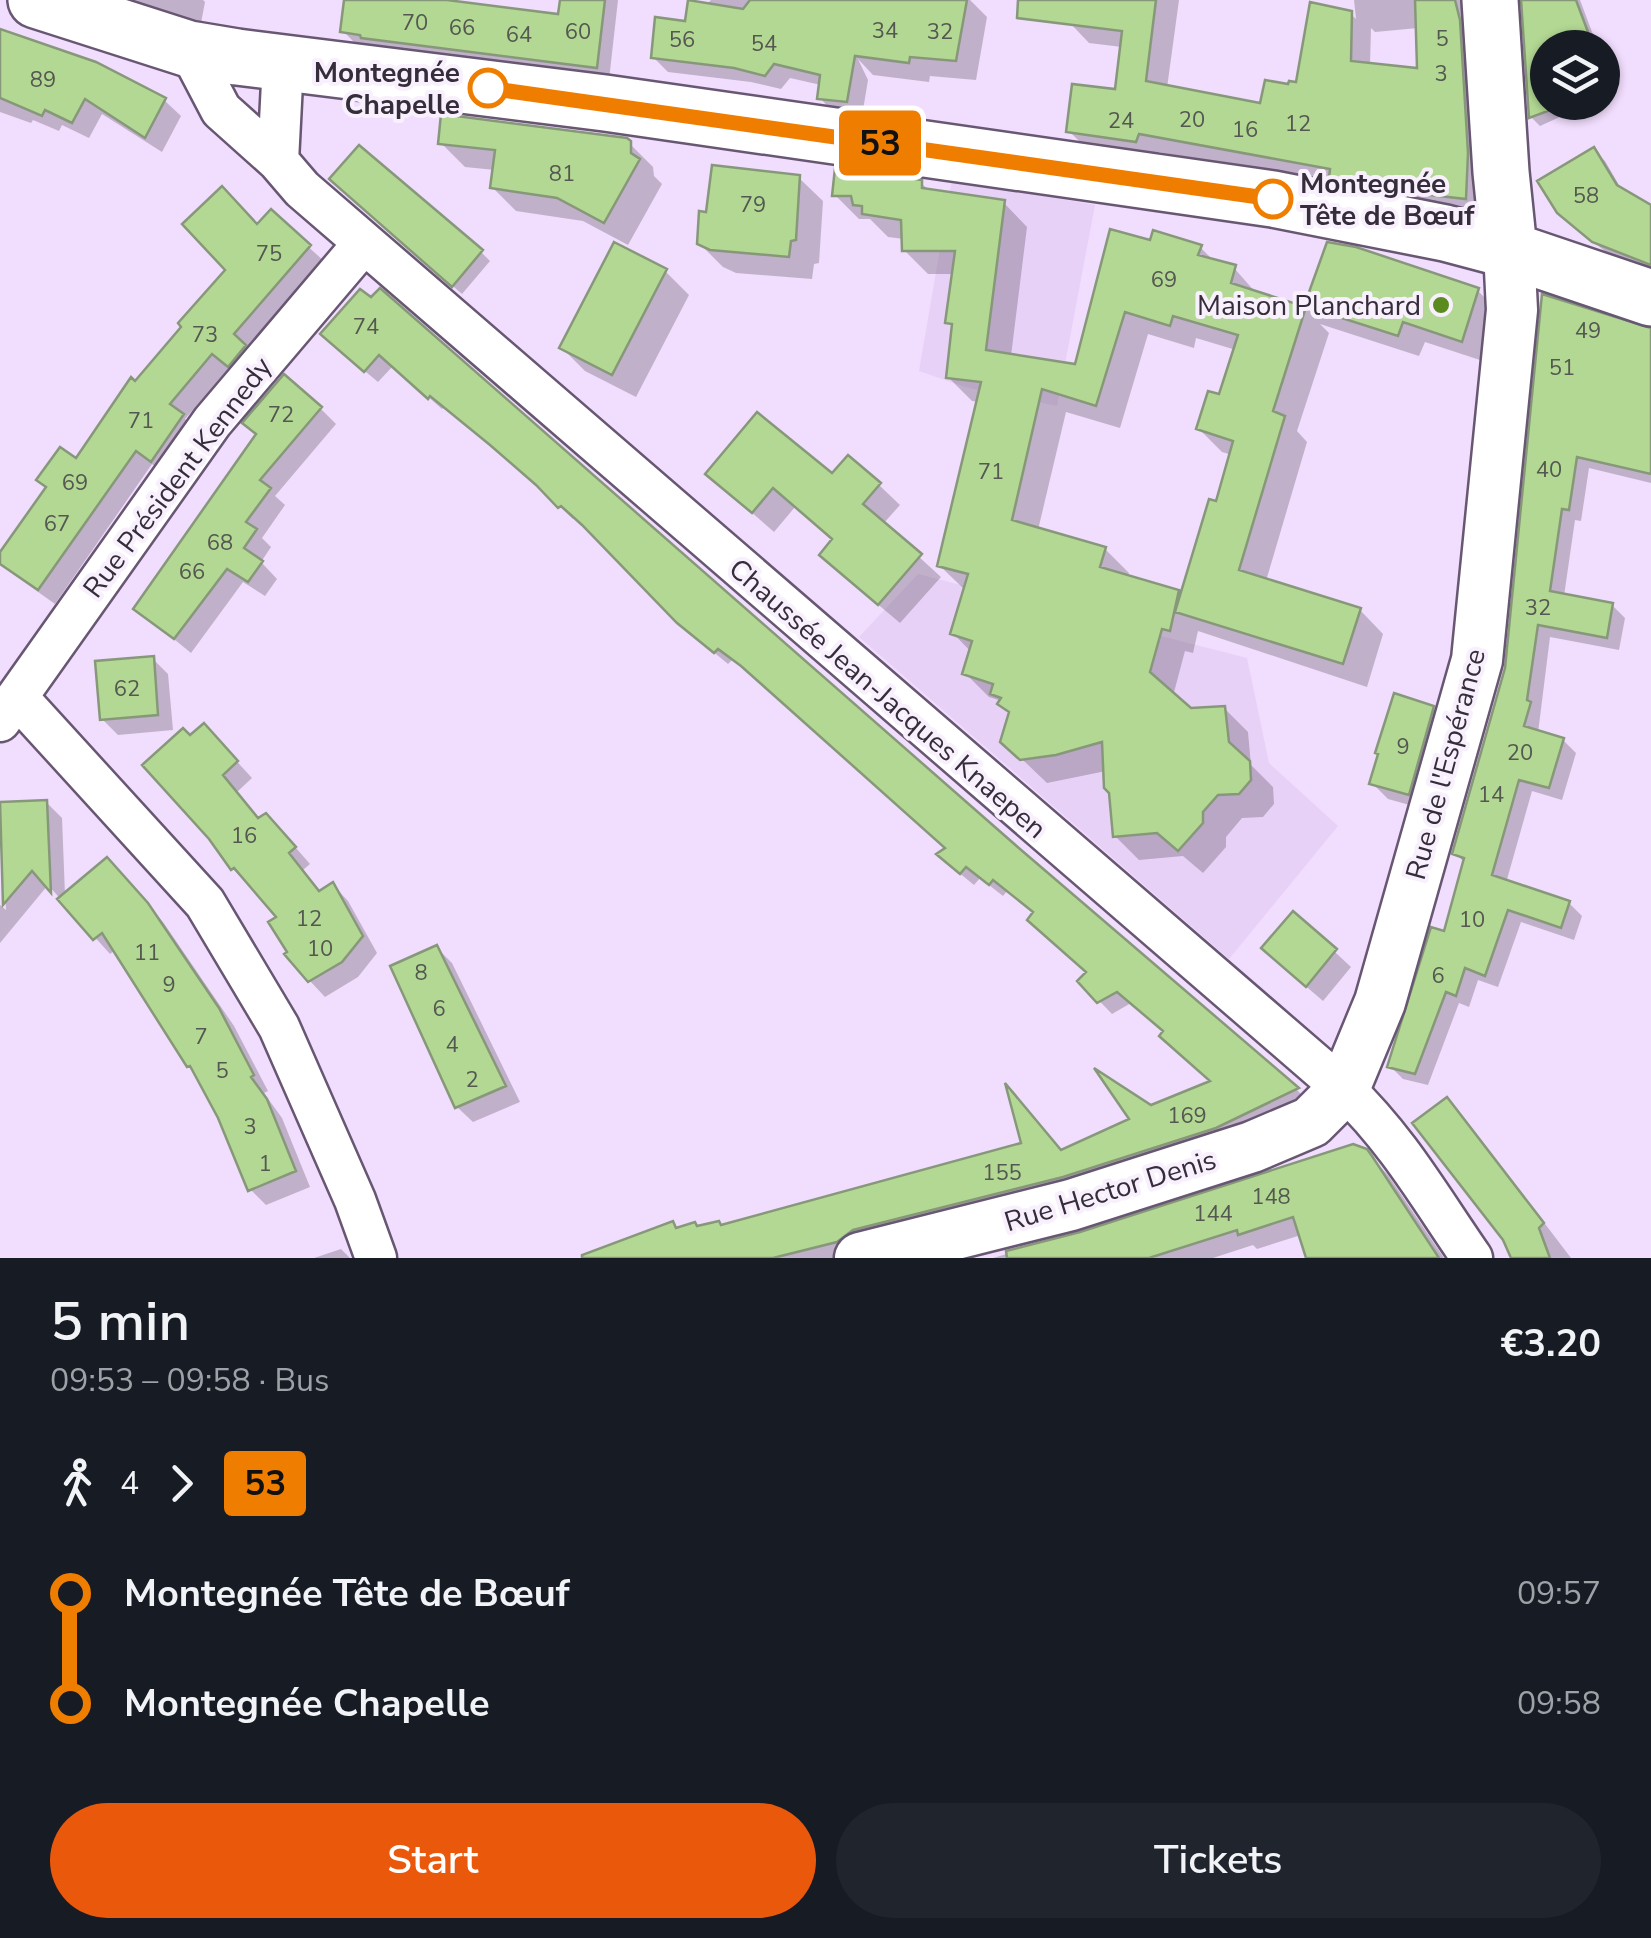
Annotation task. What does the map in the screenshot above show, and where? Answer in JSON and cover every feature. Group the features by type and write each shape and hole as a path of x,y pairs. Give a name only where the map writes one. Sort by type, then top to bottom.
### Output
{"main road":[{"path":"36,0 188,49 606,103 1273,199 1445,232 1651,298"},
{"path":"1490,0 1510,250"}],"street":[{"name":"Chaussée Jean-Jacques Knaepen","path":"188,49 220,110 278,161 302,189 1344,1089 1370,1114 1415,1170 1472,1258"},
{"path":"278,161 284,63"},
{"name":"Rue Président Kennedy","path":"9,709 212,422 364,242"},
{"name":"Rue de l'Espérance","path":"1344,1089 1380,1002 1477,660 1512,310 1510,250"},
{"path":"9,709 204,903 280,1027 376,1258"},
{"name":"Rue Hector Denis","path":"860,1258 1071,1205 1252,1146 1310,1122 1344,1089"}],"shaded area":[{"path":"952,179 1095,205 1057,406 965,387 919,371"},
{"path":"918,574 1247,658 1269,763 1338,826 1229,959 859,637"}],"building":[{"path":"344,0 447,0 558,14 560,0 605,0 597,68 361,38 340,32"},
{"path":"688,0 743,9 750,0 967,0 956,61 910,57 909,63 855,56 847,102 817,99 820,75 774,64 765,76 734,68 651,58 655,17 685,21"},
{"path":"1018,0 1156,0 1146,81 1260,103 1265,80 1296,82 1310,2 1352,11 1351,61 1417,68 1415,0 1455,0 1460,20 1468,153 1466,199 1334,179 1329,178 1330,169 1139,134 1136,142 1066,132 1072,84 1115,89 1122,31 1017,18"},
{"path":"1521,0 1576,0 1587,30 1530,30 1529,118"},
{"path":"0,29 96,62 166,98 145,138 85,99 72,123 45,110 42,116 0,98"},
{"path":"441,114 627,138 631,141 631,153 640,159 604,223 557,198 490,188 495,150 438,144"},
{"path":"359,145 483,250 452,287 329,179"},
{"path":"1594,147 1617,185 1651,205 1651,265 1592,242 1557,213 1537,181"},
{"path":"712,165 800,175 796,240 791,241 789,257 710,250 697,244 699,211 706,212"},
{"path":"835,168 922,180 922,188 1005,200 986,350 1075,364 1110,229 1150,240 1153,230 1202,245 1198,255 1236,265 1231,283 1306,307 1273,411 1285,416 1239,570 1361,608 1343,664 1175,612 1209,499 1216,501 1233,441 1196,429 1208,391 1219,394 1238,335 1173,316 1170,326 1125,312 1096,406 1042,389 1012,520 1106,547 1100,567 1179,590 1170,631 1162,629 1150,672 1191,708 1225,706 1229,742 1250,761 1251,780 1239,794 1218,795 1203,812 1203,823 1178,851 1157,833 1113,837 1109,793 1104,788 1102,742 1020,760 1000,742 1009,712 997,704 1001,698 990,694 993,684 962,674 972,641 950,634 968,574 937,566 981,382 946,378 952,324 945,323 955,251 902,251 901,220 862,214 862,206 853,205 851,196 832,196"},
{"path":"222,186 257,224 271,209 311,245 234,334 246,345 228,367 212,354 170,404 184,414 151,462 136,451 38,590 0,564 0,552 46,487 36,480 60,447 76,458 131,377 135,381 181,327 178,323 225,270 182,224"},
{"path":"614,242 667,269 612,375 559,348"},
{"path":"1327,242 1356,247 1479,288 1462,342 1403,322 1398,336 1304,306"},
{"path":"380,288 1299,1088 1216,1128 1063,1177 853,1230 837,1242 773,1258 582,1258 673,1221 676,1228 695,1222 697,1226 719,1221 721,1225 1021,1143 1005,1083 1061,1150 1129,1119 1094,1068 1151,1105 1210,1081 1159,1036 1163,1031 1117,992 1097,1003 1077,981 1086,972 1027,920 1033,912 993,880 989,885 966,867 960,874 936,854 945,848 741,666 718,649 714,653 677,623 582,525 490,445 430,396 428,399 379,355 364,372 320,334 360,289 371,297"},
{"path":"1542,294 1651,328 1651,474 1577,457 1569,510 1562,509 1550,591 1613,603 1607,638 1538,625 1527,700 1531,702 1524,726 1564,738 1549,788 1519,780 1492,875 1570,901 1561,928 1508,910 1485,976 1465,968 1456,996 1446,992 1415,1074 1387,1067 1431,927 1444,931 1464,858 1452,854 1505,668"},
{"path":"284,374 322,407 260,480 271,488 246,522 257,529 244,548 263,561 248,582 227,569 174,639 133,609 256,434 242,423"},
{"path":"757,412 832,473 848,455 881,483 863,504 922,554 878,605 819,555 832,539 773,488 752,513 705,474"},
{"path":"154,656 158,715 100,720 95,661"},
{"path":"1394,693 1434,706 1409,795 1369,784"},
{"path":"204,723 238,761 223,775 258,818 266,813 296,847 289,853 319,891 333,882 363,936 342,962 308,982 284,954 287,952 268,922 276,917 142,765 183,728 190,735"},
{"path":"47,800 51,893 32,871 3,905 0,802"},
{"path":"107,857 148,903 219,1008 254,1075 251,1077 267,1099 296,1171 248,1191 218,1118 190,1066 187,1067 102,933 93,940 57,899"},
{"path":"1293,911 1337,949 1306,987 1261,948"},
{"path":"437,945 506,1086 455,1108 390,966"},
{"path":"1447,1097 1544,1223 1539,1228 1550,1258 1511,1258 1503,1240 1412,1123"},
{"path":"1353,1144 1367,1149 1439,1258 1306,1258 1293,1217 1149,1258 1007,1258 1006,1251 1080,1232"}],"bus line":[{"name":"53","path":"488,88 1273,199"}],"place":[{"name":"Montegnée Chapelle","path":"488,88"},
{"name":"Montegnée Tête de Bœuf","path":"1273,199"},
{"name":"Maison Planchard","path":"1441,305"}]}
